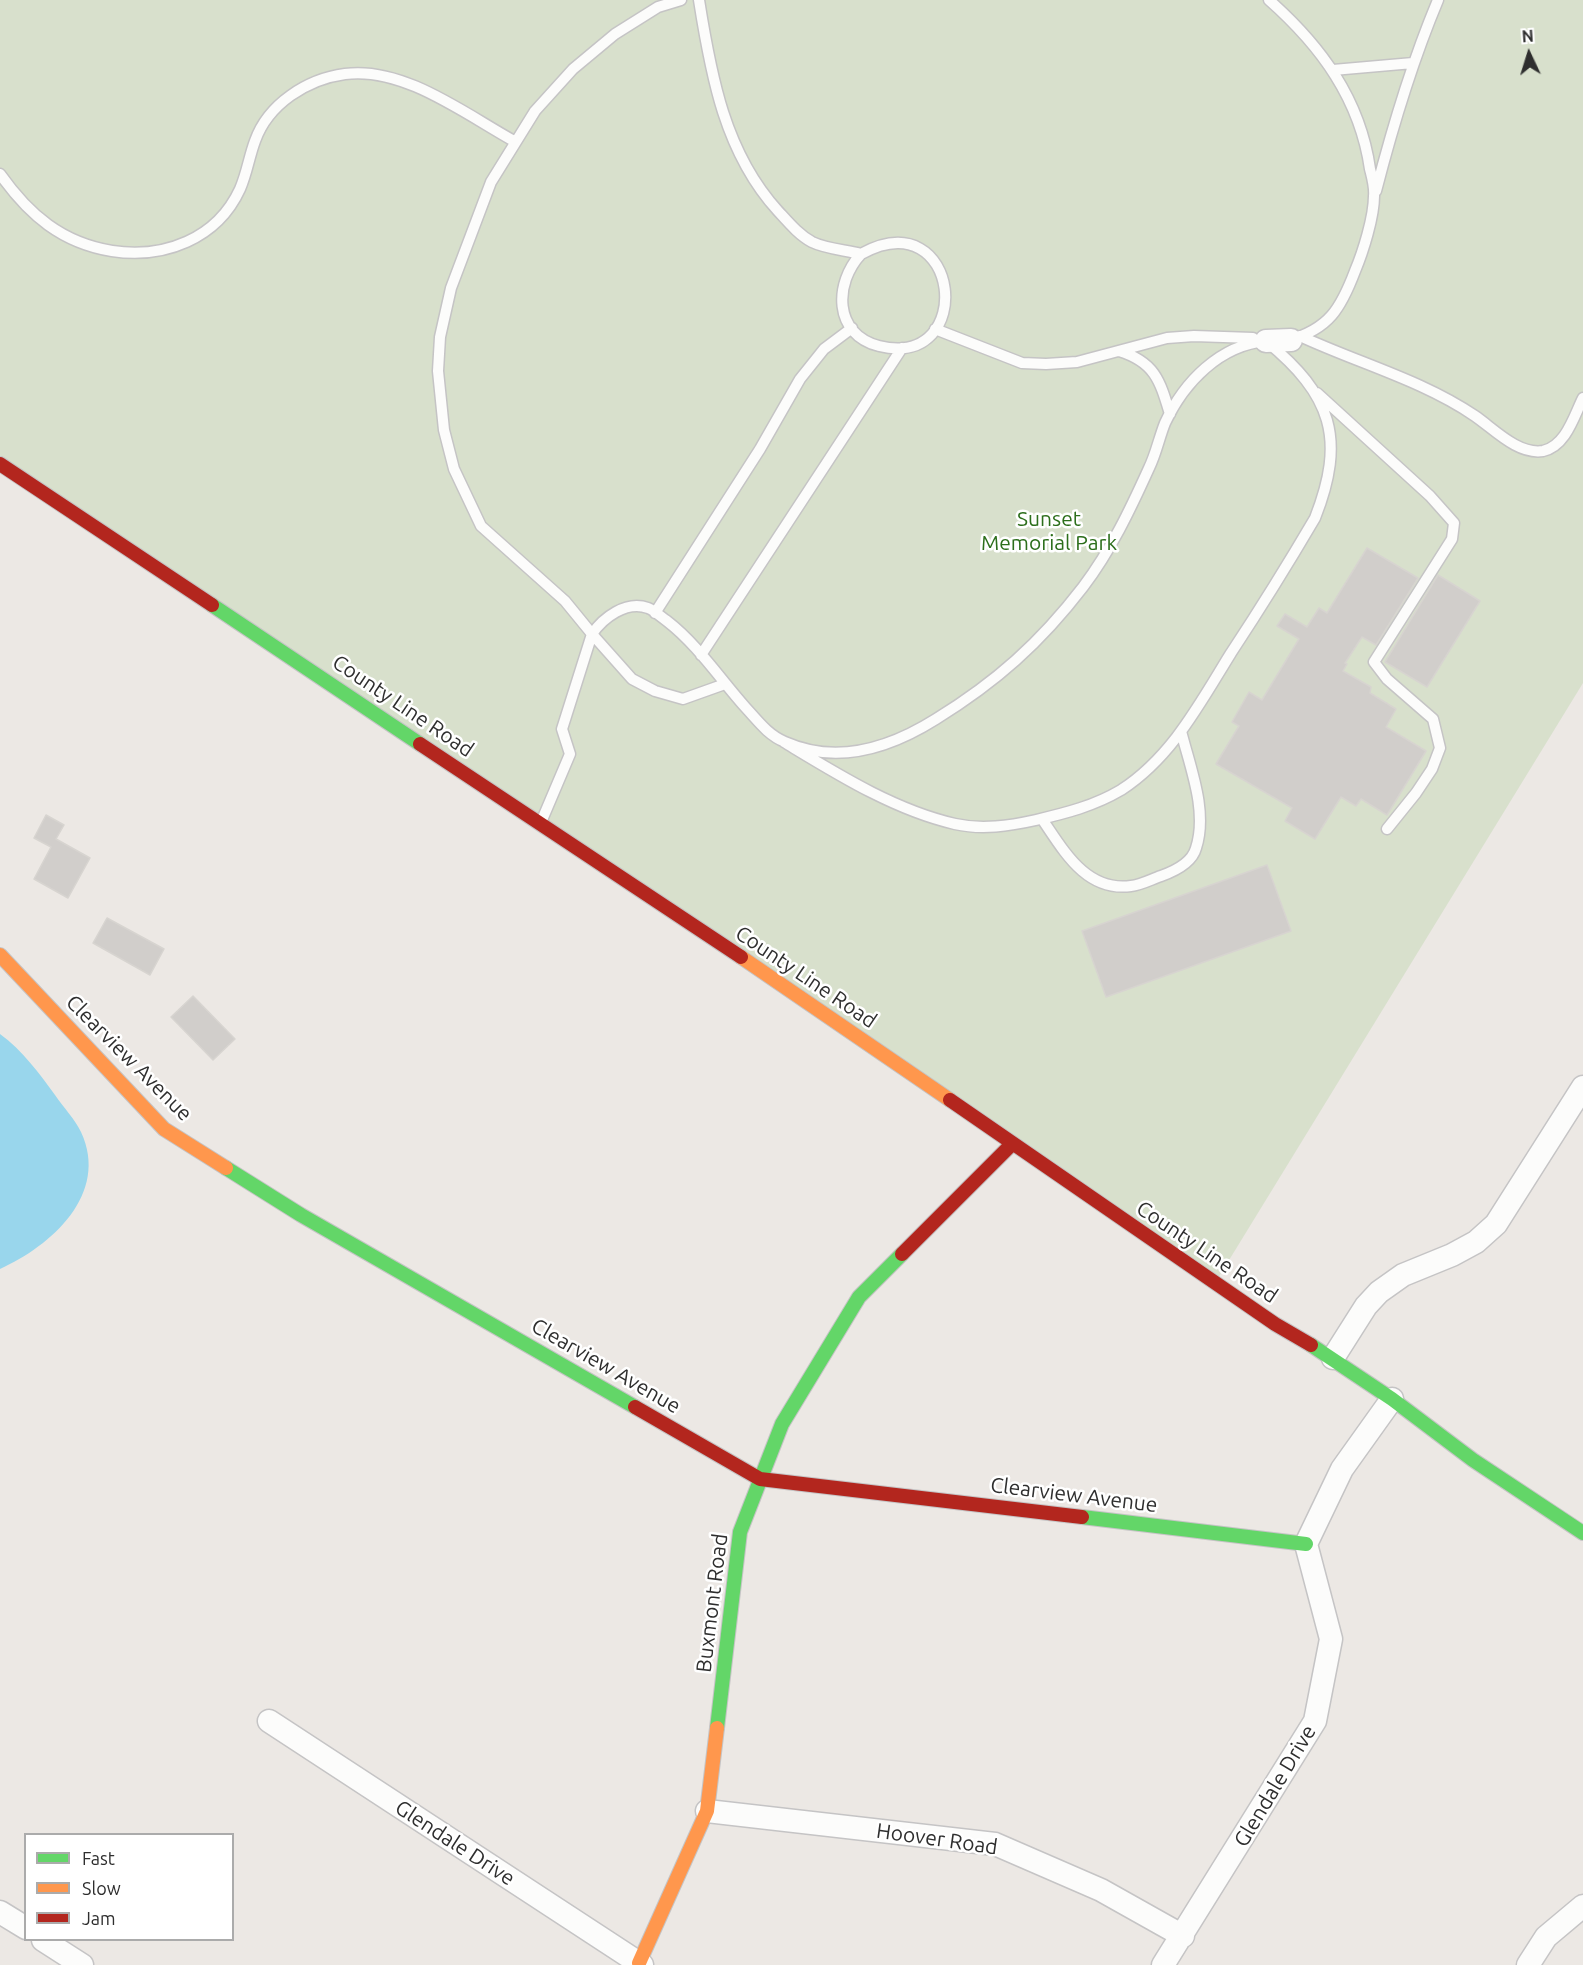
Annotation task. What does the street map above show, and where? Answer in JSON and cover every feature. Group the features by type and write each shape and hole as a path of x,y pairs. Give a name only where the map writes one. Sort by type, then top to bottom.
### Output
{"street":[{"path":"1266,341 1295,338"},
{"name":"County Line Road","path":"0,464 781,984 1266,1318 1333,1358 1473,1460 1583,1533"},
{"name":"Clearview Avenue","path":"0,955 164,1129 301,1215 760,1479 1306,1544"},
{"path":"1333,1358 1365,1306 1379,1292 1402,1275 1452,1255 1476,1242 1496,1224 1583,1087"},
{"name":"Buxmont Road","path":"640,1964 707,1811 740,1532 782,1424 859,1297 1012,1144"},
{"path":"1306,1544 1342,1468 1392,1399"},
{"name":"Glendale Drive","path":"1163,1965 1315,1721 1331,1639 1306,1544"},
{"name":"Glendale Drive","path":"269,1721 640,1964"},
{"name":"Hoover Road","path":"707,1811 994,1844 1101,1890 1183,1936"},
{"path":"1528,1965 1546,1937 1583,1906"},
{"path":"0,1912 24,1927"},
{"path":"45,1941 82,1965"}],"lane":[{"path":"681,0 658,7 593,51 553,90 514,141 491,182 446,304 440,337 438,371 441,411 454,469 481,526 565,601 632,679 655,691 683,699 725,684"},
{"path":"699,0 721,107 732,139 746,168 765,196 803,236 815,243 861,254"},
{"path":"1269,0 1291,19 1333,70 1350,99 1366,139 1374,196"},
{"path":"1295,338 1322,327 1350,284 1360,258 1393,126 1413,63 1438,0"},
{"path":"1333,70 1413,63"},
{"path":"0,174 37,218 50,229 74,242 92,248 130,254 155,252 194,239 226,211 240,189 255,139 267,119 282,102 301,88 322,79 366,72 388,75 409,83 514,141"},
{"path":"893,242 910,245 926,253 938,265 945,280 947,297 944,314 935,329 915,344 902,348 874,345 852,328 843,306 843,281 850,266 861,254 876,245 893,242"},
{"path":"655,613 760,449 800,379 824,349 852,328"},
{"path":"935,329 1022,363 1077,362 1167,338 1194,336 1295,338 1447,398 1512,443 1529,450 1542,451 1561,441 1583,398"},
{"path":"784,742 828,755 861,751 889,744 915,732 995,680 1027,651 1083,587 1119,532 1152,462 1170,414 1193,381 1228,350 1248,343 1266,341 1297,367 1313,389 1430,496 1454,523 1452,539 1374,663 1387,680 1433,719 1440,748 1432,769 1387,829"},
{"path":"701,656 902,348"},
{"path":"1119,351 1140,357 1160,380 1170,414"},
{"path":"540,823 570,754 562,729 592,634 607,616 636,607 648,608 685,635 764,728 864,788 923,814 956,824 983,827 1042,819 1093,805 1121,789 1146,770 1181,731 1292,559 1315,518 1328,486 1332,457 1331,435 1313,389"},
{"path":"1042,819 1068,857 1086,875 1106,886 1132,886 1179,869 1196,851 1201,826 1194,782 1181,731"}],"green space":[{"name":"Sunset Memorial Park","path":"0,0 1583,0 1583,683 1215,1283 0,465"}],"water":[{"path":"0,1034 30,1063 81,1132 88,1155 88,1176 82,1197 56,1232 38,1247 0,1269"}],"building":[{"path":"1367,548 1418,578 1376,645 1362,637 1345,663 1347,664 1343,671 1371,687 1370,693 1396,709 1386,727 1426,751 1387,815 1361,799 1356,806 1341,797 1315,839 1285,821 1292,808 1216,764 1239,726 1232,722 1249,692 1262,700 1299,639 1277,626 1285,614 1307,627 1319,608 1327,613"},
{"path":"1438,575 1480,601 1427,687 1385,662"},
{"path":"46,815 64,825 56,839 90,858 68,898 34,879 51,847 34,838"},
{"path":"1267,865 1291,931 1106,997 1082,931"},
{"path":"107,918 164,949 150,975 93,943"},
{"path":"193,996 235,1039 213,1060 171,1017"}],"traffic: fast":[{"path":"212,605 420,744"},
{"path":"226,1168 301,1215 635,1407"},
{"path":"717,1728 740,1532 782,1424 859,1297 902,1254"},
{"path":"1311,1345 1392,1399 1473,1460 1583,1533"},
{"path":"1082,1517 1306,1544"}],"traffic: slow":[{"path":"0,955 164,1129 226,1168"},
{"path":"741,957 950,1100"},
{"path":"639,1963 707,1811 717,1728"}],"traffic: jam":[{"path":"0,464 212,605"},
{"path":"420,744 741,957"},
{"path":"950,1100 1275,1324 1311,1345"},
{"path":"902,1254 1012,1144"},
{"path":"635,1407 760,1479 1082,1517"}]}
